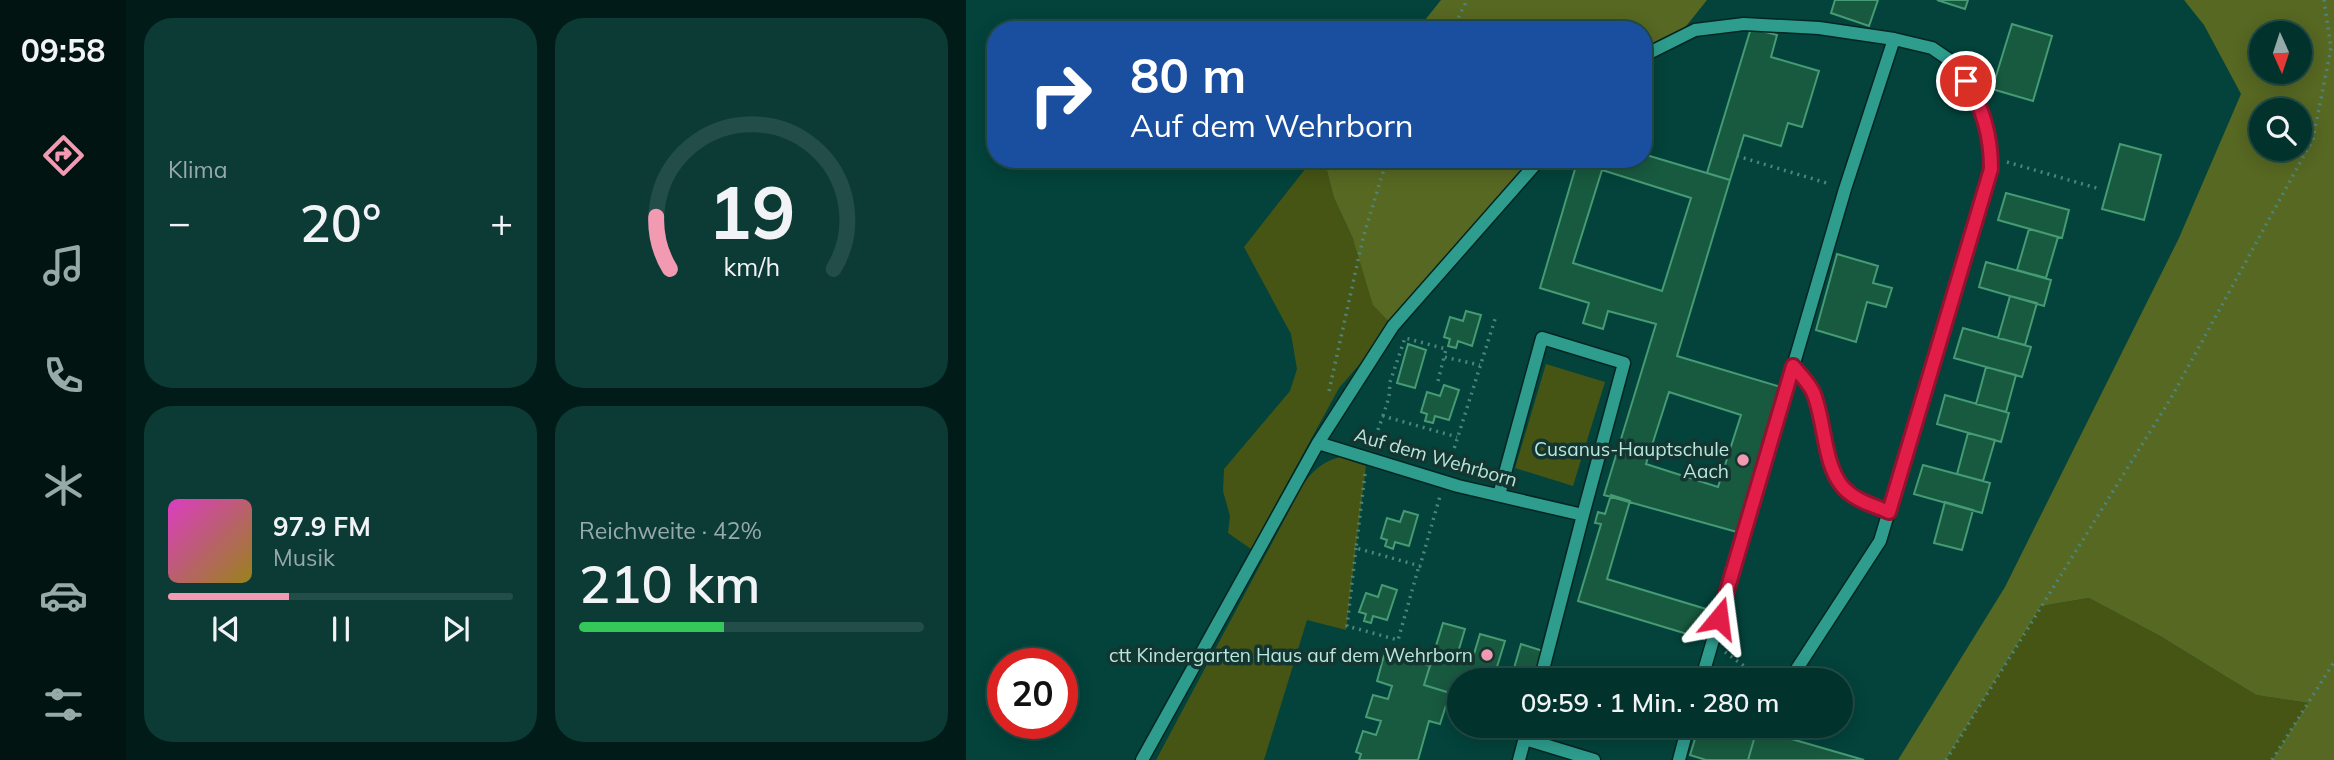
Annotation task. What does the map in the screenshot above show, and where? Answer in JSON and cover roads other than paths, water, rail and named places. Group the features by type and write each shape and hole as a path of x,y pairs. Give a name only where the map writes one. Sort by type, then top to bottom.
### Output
{"street":[{"path":"1652,52 1695,30 1744,24 1819,28 1894,39 1932,48 1954,63 1978,99 1990,141 1991,169 1880,541 1797,668"},
{"path":"1705,668 1845,189 1894,39"},
{"name":"Auf dem Wehrborn","path":"1142,760 1318,443 1393,326 1532,168"},
{"path":"1499,495 1542,338 1624,363 1543,668"},
{"path":"1793,366 1813,391 1831,464 1842,486 1862,501 1889,512"},
{"name":"Auf dem Wehrborn","path":"1318,443 1458,486 1583,515"},
{"path":"1520,760 1525,738"},
{"path":"1539,738 1594,760"},
{"path":"1679,760 1685,738"}],"place":[{"name":"Cusanus-Hauptschule Aach","path":"1743,460"},
{"name":"ctt Kindergarten Haus auf dem Wehrborn","path":"1487,655"}]}
